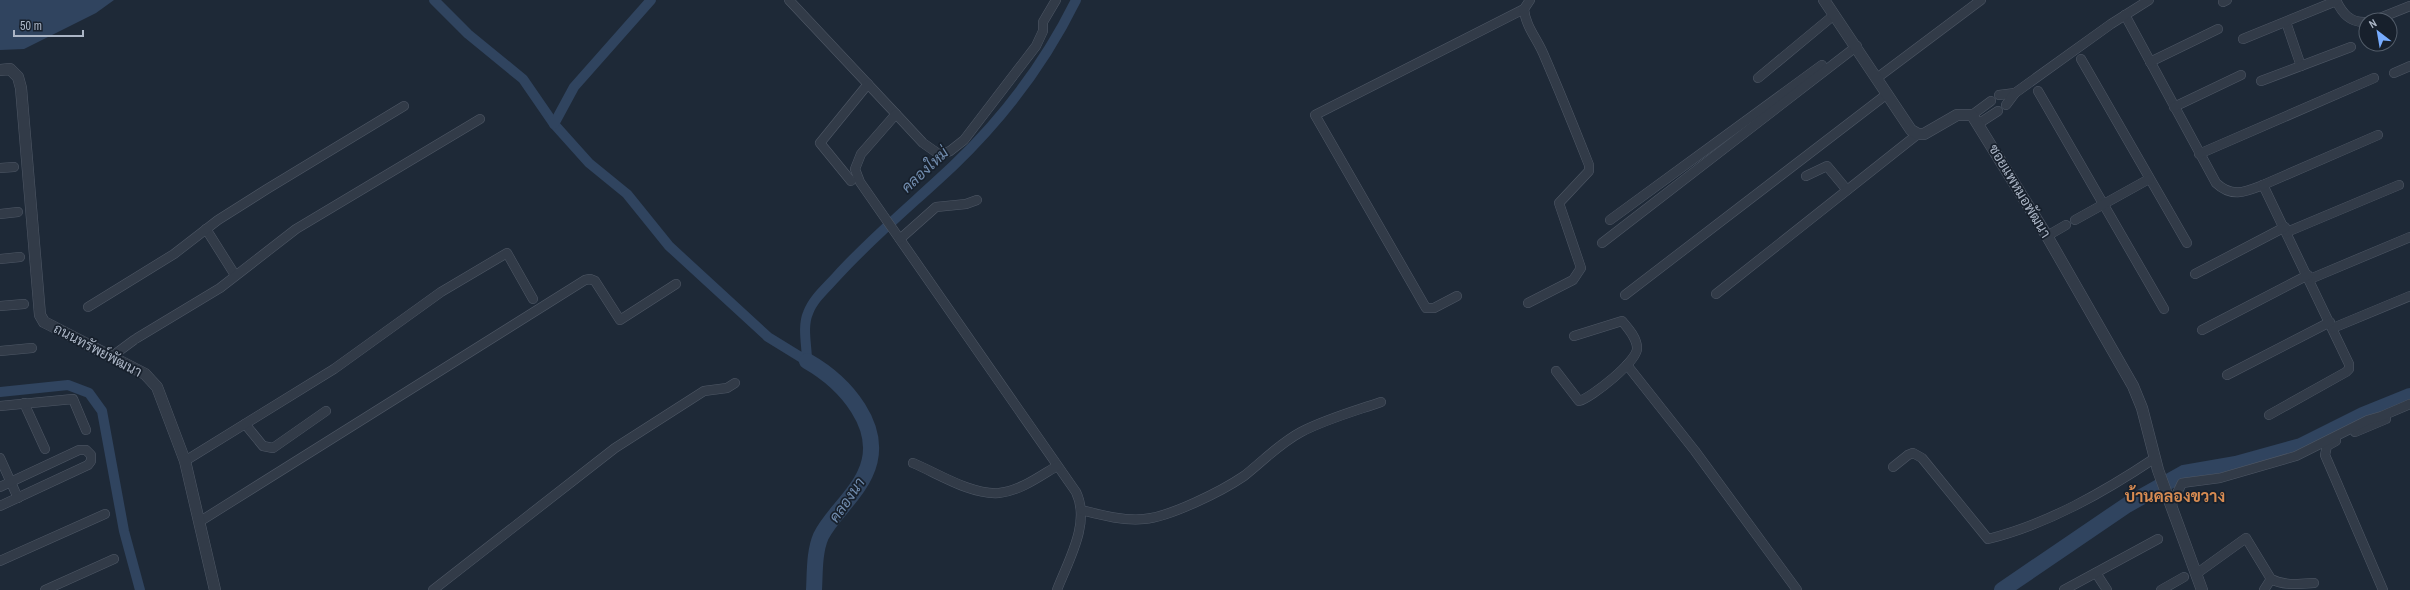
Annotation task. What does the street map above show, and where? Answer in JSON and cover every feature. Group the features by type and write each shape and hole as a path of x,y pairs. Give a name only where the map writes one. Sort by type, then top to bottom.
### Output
{"street":[{"path":"789,0 896,114 930,149 940,156 950,151 964,140 1036,46 1043,31 1043,22 1056,0"},
{"path":"1457,296 1434,308 1426,308 1315,115 1524,9 1530,0"},
{"path":"1824,0 1855,44 1911,130 1918,134"},
{"path":"1877,78 1982,0"},
{"path":"2006,105 2015,93 2125,15 2149,0"},
{"path":"2243,39 2336,1 2344,15 2351,19 2358,20"},
{"path":"2395,12 2410,6"},
{"path":"1524,9 1524,17 1540,47 1589,165 1589,171 1559,203 1581,268 1573,280 1528,303"},
{"path":"1758,78 1834,15"},
{"path":"2125,15 2216,183 2230,193 2237,194 2263,185 2378,135"},
{"path":"2286,22 2301,66"},
{"path":"2150,62 2218,29"},
{"path":"1610,220 1855,44"},
{"path":"1602,243 1855,44"},
{"path":"2261,81 2351,47"},
{"path":"2081,59 2187,243"},
{"path":"2394,73 2410,66"},
{"name":"ถนนทรัพย์พัฒนา","path":"0,70 10,69 14,72 21,88 40,315 44,322 50,326 145,374 157,387 185,461 215,590"},
{"path":"2174,107 2241,74"},
{"path":"2199,154 2374,78"},
{"path":"851,180 820,143 868,84"},
{"path":"2038,92 2164,309"},
{"path":"1999,95 2015,93"},
{"path":"1625,295 1887,94"},
{"path":"1975,119 1991,101"},
{"path":"88,308 174,254 206,229 273,185 404,106"},
{"path":"1716,294 1918,134 1930,131 1957,116 1975,119 1998,111"},
{"path":"896,114 861,154 854,169 860,182 1076,492 1081,513 1081,526 1057,590"},
{"path":"111,357 136,339 206,298 296,229 480,119"},
{"name":"ซอยแพหมอพัฒนา","path":"1975,119 2047,236 2133,386 2142,408 2158,470 2170,503"},
{"path":"1806,176 1827,166 1847,190"},
{"path":"0,168 14,167"},
{"path":"2075,220 2149,179"},
{"path":"2263,185 2286,229 2349,364 2348,369 2269,415"},
{"path":"2195,274 2286,229 2399,185"},
{"path":"900,239 936,207 966,204 977,200"},
{"path":"0,214 18,212"},
{"path":"2047,236 2066,225"},
{"path":"206,229 235,275"},
{"path":"2202,330 2309,277 2410,237"},
{"path":"185,461 334,369 442,292 507,253 533,299"},
{"path":"0,259 20,257"},
{"path":"199,522 585,280 590,279 595,281 620,320 676,284"},
{"path":"2227,375 2331,325 2410,296"},
{"path":"0,306 24,304"},
{"path":"1556,371 1579,401 1587,397 1628,366 1635,357 1638,348 1630,332 1622,321 1574,336"},
{"path":"0,351 32,348"},
{"path":"1628,366 1676,425 1797,590"},
{"path":"433,590 615,448 704,391 727,388 735,383"},
{"path":"0,406 73,399 86,430"},
{"path":"1081,513 1134,519 1159,516 1220,490 1244,476 1281,444 1302,431 1381,402"},
{"path":"24,403 45,449"},
{"path":"2202,590 2170,503 2182,483 2220,478 2296,456 2370,418 2382,416 2406,405"},
{"path":"2383,590 2325,455 2325,450 2333,443 2400,413 2406,405"},
{"path":"245,424 263,446 273,448 326,411"},
{"path":"0,487 79,450 86,450 91,455 92,461 88,465 0,506"},
{"path":"1893,467 1908,455 1914,453 1922,458 1988,539 2019,531 2057,513 2122,480 2155,458"},
{"path":"0,458 18,498"},
{"path":"913,464 981,492 1000,493 1022,486 1057,466"},
{"path":"0,561 105,514"},
{"path":"2196,574 2246,538 2271,579 2278,583 2314,583"},
{"path":"2064,590 2158,539"},
{"path":"45,590 114,559"},
{"path":"2096,573 2107,590"},
{"path":"2161,590 2184,577"},
{"path":"2264,590 2271,579"}],"water":[{"path":"0,0 114,0 96,13 24,49 0,50"}],"waterway":[{"name":"คลองใหม่","path":"434,0 468,34 523,79 554,124 589,163 627,194 669,246 768,337 807,361 805,324 810,308 816,298 864,248 954,165 1007,108 1037,67 1076,0"},
{"path":"554,124 574,87 651,0"},
{"name":"คลองนา","path":"807,361 835,381 847,394 858,408 866,424 870,440 870,457 861,482 831,520 821,536 816,556 814,590"},
{"path":"0,392 68,385 89,393 102,411 124,531 140,590"},
{"path":"2002,590 2127,505 2184,473 2236,464 2301,446 2363,415 2410,396"}],"district":[{"name":"บ้านคลองขวาง","path":"2175,496"}]}
